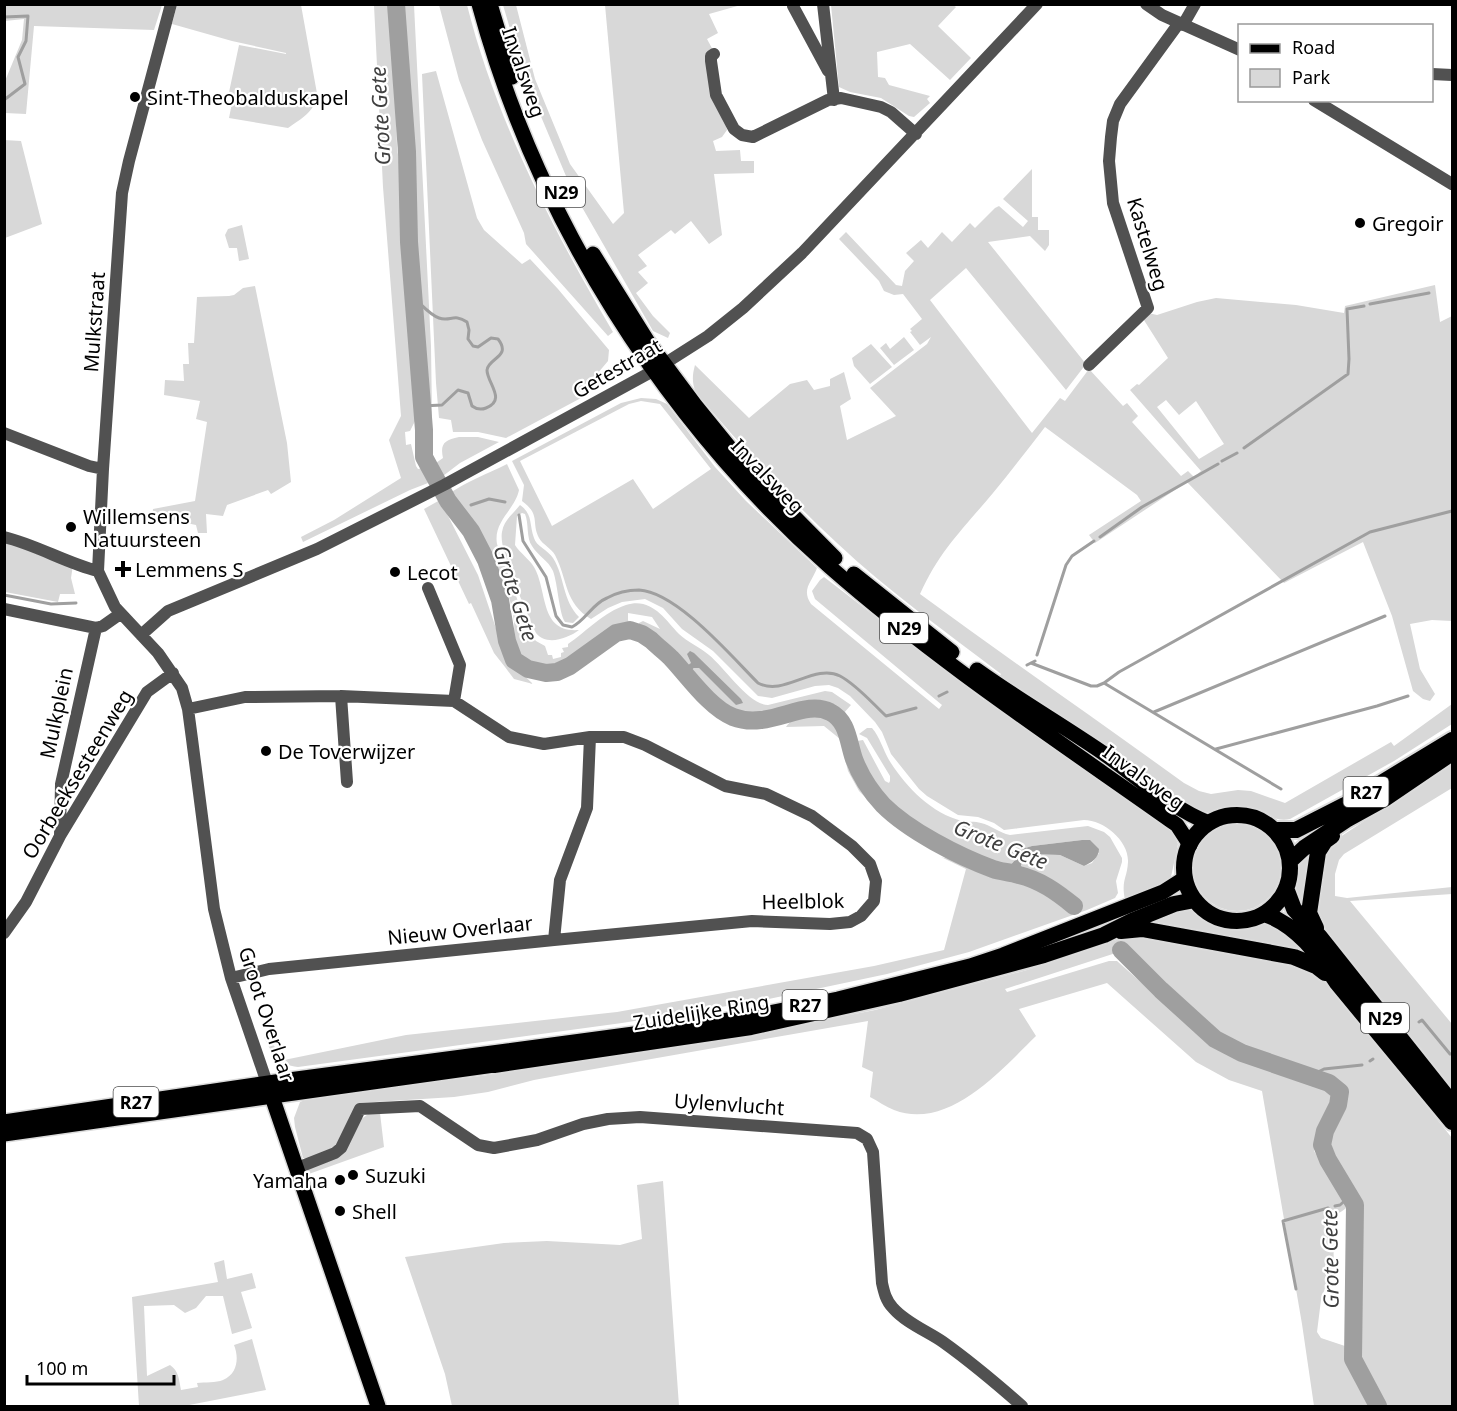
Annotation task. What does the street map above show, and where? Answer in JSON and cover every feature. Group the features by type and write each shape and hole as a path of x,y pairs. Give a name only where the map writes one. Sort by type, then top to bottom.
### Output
{"highway":[{"name":"R27","path":"1274,831 1296,830 1345,805 1452,740"},
{"name":"R27","path":"1290,861 1346,819 1365,811 1452,753"},
{"path":"1320,937 1310,914 1318,852 1325,841 1365,811"},
{"path":"1190,845 1184,866 1185,878 1195,900 1207,912 1229,920 1251,919 1264,914 1277,903 1286,888 1290,861 1284,843 1274,831 1257,819 1239,815 1209,823"},
{"name":"Invalsweg","path":"1190,845 1209,823"},
{"name":"N29","path":"1286,888 1294,909 1320,937 1452,1104"},
{"name":"Zuidelijke Ring","path":"494,1065 751,1027 829,1010 966,977 1044,955 1104,935 1163,908 1195,900"},
{"name":"N29","path":"1264,914 1279,918 1290,926 1326,966 1337,983 1452,1122"},
{"path":"1104,935 1128,929 1142,929 1294,957 1316,966 1337,983"}],"main road":[{"name":"Invalsweg","path":"479,4 510,100 526,141 559,212 614,312 658,368 747,469 837,559 897,610 992,680 1105,754 1187,813 1209,823"},
{"name":"Invalsweg","path":"490,4 511,75 536,139 568,207 658,368 714,450 782,522 891,619 1177,825 1190,845"},
{"name":"Zuidelijke Ring","path":"269,1090 671,1029 838,999 960,969 1003,955 1162,892 1185,878"},
{"name":"Zuidelijke Ring","path":"269,1090 494,1065"},
{"name":"R27","path":"4,1122 269,1090"},
{"name":"R27","path":"4,1134 269,1090"},
{"name":"Groot Overlaar","path":"269,1090 378,1407"}],"street":[{"name":"Mulkstraat","path":"141,635 120,614 109,598 98,571 122,194 171,4"},
{"path":"824,4 834,100"},
{"path":"1146,4 1162,15 1238,50"},
{"path":"1181,24 1195,4"},
{"path":"793,6 830,76"},
{"name":"Getestraat","path":"141,635 168,611 317,549 439,487 658,368 708,336 770,285 916,134 1033,8"},
{"name":"Kastelweg","path":"1089,365 1148,308 1113,203 1109,161 1111,137 1113,121 1120,104 1181,24"},
{"path":"714,54 711,56 711,61 716,95 734,129 742,135 753,137 828,100 841,98 881,107 891,112 916,134"},
{"path":"1433,74 1452,75"},
{"path":"1317,102 1452,184"},
{"path":"4,432 89,466 103,469"},
{"path":"4,537 98,571"},
{"path":"428,588 460,665 454,701"},
{"path":"4,609 96,628 120,614"},
{"name":"Mulkplein","path":"60,836 61,784 96,628"},
{"name":"Groot Overlaar","path":"141,635 173,673 182,688 188,709 214,909 231,978 269,1090"},
{"name":"Oorbeeksesteenweg","path":"4,933 26,902 60,836 147,692 173,673"},
{"path":"341,696 347,782"},
{"path":"188,709 245,697 341,696 454,701 509,737 544,744 590,737"},
{"name":"Nieuw Overlaar","path":"231,978 270,969 554,940 560,880 587,808 590,737"},
{"name":"Heelblok","path":"554,940 752,921 830,924 850,922 861,916 874,901 876,881 870,864 852,846 812,816 766,794 725,786 645,745 624,737 590,737"},
{"name":"Uylenvlucht","path":"297,1168 335,1153 341,1148 360,1109 420,1106 478,1145 494,1148 537,1140 583,1124 608,1119 640,1117 857,1133 867,1139 873,1152 882,1283 886,1298 892,1308 984,1372 1022,1407"}],"green space":[{"path":"5,4 162,5 154,30 34,26 26,114 5,113 5,81 22,40 24,19 5,21"},
{"path":"177,5 301,5 318,99 315,104 305,116 288,128 229,118 233,98 228,97 239,45 286,53 172,24"},
{"path":"374,5 393,5 397,147 401,178 411,371 417,417 410,431 405,432 406,445 411,444 416,466 418,469 423,468 429,479 428,483 303,542 301,537 334,520 401,478 389,440 401,416 383,187"},
{"path":"403,5 414,5 431,346 432,416 426,417 420,326 421,307"},
{"path":"439,5 467,5 479,48 510,132 548,214 613,332 608,336 526,244 524,233 482,140 459,80"},
{"path":"503,5 516,5 535,79 570,164 613,224 624,213 605,5 741,5 709,14 718,33 707,39 714,52 727,130 722,137 713,141 716,151 740,150 741,161 754,161 754,173 714,174 722,235 709,244 691,221 675,234 671,230 638,255 647,266 638,272 648,283 636,293 653,316 670,333 668,338 653,331 571,188 524,76"},
{"path":"831,5 953,5 956,7 938,26 971,58 950,80 910,44 877,52 878,77 885,78 889,85 930,96 927,99 930,103 914,117 909,116 881,98 850,92 839,87"},
{"path":"436,71 477,218 484,230 522,264 530,259 609,350 608,361 581,398 506,438 478,432 453,432 451,420 439,418 422,74"},
{"path":"4,140 21,141 42,224 5,238"},
{"path":"1032,169 1032,217 1038,217 1038,230 1049,230 1049,245 1045,251 1030,236 988,242 1086,364 1066,390 966,268 930,300 1032,433 1060,398 1065,401 1089,369 1123,406 1127,403 1138,416 1132,422 1181,476 1188,471 1194,477 1201,471 1130,390 1137,384 1139,385 1168,358 1142,317 1148,313 1157,315 1216,298 1296,305 1344,313 1345,306 1435,285 1440,322 1452,316 1452,621 1432,620 1410,624 1420,669 1435,694 1430,701 1423,699 1413,691 1392,616 1363,542 1284,583 1187,482 1095,543 1089,535 1141,501 1137,495 1045,427 944,552 920,594 1184,783 1211,794 1238,790 1251,791 1285,803 1391,742 1394,746 1452,704 1452,724 1394,761 1290,819 1278,819 1245,807 1193,812 998,678 1001,674 876,578 800,507 696,393 693,379 695,365 749,418 790,384 807,380 814,390 830,386 830,379 844,372 851,399 840,406 847,440 896,416 870,388 927,344 931,337 920,345 910,329 922,319 903,294 894,295 884,291 879,281 839,239 846,232 896,285 902,286 905,271 914,261 906,253 921,240 928,248 942,232 952,242 970,223 975,228 999,206 1023,227 1028,221 1003,199","holes":["1166,400 1179,415 1196,401 1224,444 1199,459 1157,407"]},
{"path":"242,225 249,259 239,261 237,248 229,248 225,235 228,229"},
{"path":"255,286 287,443 291,482 271,494 268,490 227,505 223,516 206,514 207,533 198,533 196,525 152,516 153,509 195,501 207,422 196,419 200,401 164,395 165,380 184,381 183,364 189,364 188,343 194,343 197,297 229,296 243,288"},
{"path":"904,337 914,350 894,365 880,348 886,343 890,349"},
{"path":"871,344 892,367 870,384 854,366 852,358"},
{"path":"641,398 656,399 667,404 715,467 746,501 817,568 807,590 811,604 939,709 942,705 815,599 812,591 820,580 824,577 984,700 987,696 1172,830 1178,844 1171,877 1125,900 1127,854 1120,839 1107,828 1084,820 1004,830 978,817 958,815 919,789 891,754 875,722 850,696 838,688 829,685 815,686 772,698 758,696 713,651 682,629 663,608 645,599 622,602 591,619 582,613 571,598 555,555 539,538 532,510 522,501 524,485 512,461 621,403","holes":["641,401 660,404 711,469 653,509 633,479 552,526 520,461 629,404"]},
{"path":"459,437 478,437 499,442 460,463 443,476 441,473 438,474 433,465 443,458 444,443"},
{"path":"507,464 519,490 498,529 497,544 530,634 545,646 548,655 552,655 553,659 561,657 561,653 564,652 562,648 568,647 568,644 610,612 626,605 643,604 656,610 682,637 702,649 745,692 761,703 768,705 825,691 832,692 851,705 843,714 822,705 800,706 756,716 745,716 734,712 717,701 691,675 690,671 699,668 736,704 688,657 692,663 688,665 661,642 638,627 643,621 660,629 652,617 628,613 630,625 604,633 573,658 545,668 529,665 520,657 516,648 513,611 484,539 481,540 465,511 453,502 449,495 467,483"},
{"path":"440,500 478,575 506,658 533,684 514,679 494,653 471,603 469,604 424,509"},
{"path":"520,505 529,516 535,541 551,555 557,565 566,596 579,617 573,623 565,622 553,571 530,543 525,514 522,513 517,516 515,545 534,567 551,618 557,625 566,629 579,630 557,640 545,639 536,633 504,553 503,528"},
{"path":"4,542 73,565 71,578 75,594 60,594 58,602 5,592"},
{"path":"818,712 837,725 845,741 857,779 886,818 859,791 848,771 840,739 824,726 786,727 800,715"},
{"path":"867,728 872,728 875,732 889,760 911,789 940,812 951,817 985,824 1010,835 1088,826 1104,832 1110,837 1122,858 1116,881 1118,893 1115,898 969,952 887,974 764,1000 622,1023 298,1067 281,1061 267,1043 264,1037 267,1036 284,1060 406,1035 617,1012 874,966 944,950 966,869 941,857 964,862 989,875 1043,889 1061,901 1067,911 1081,903 1076,896 1062,886 1020,869 1023,859 1029,854 1060,855 1084,866 1092,863 1099,853 1082,840 1032,846 1010,853 1015,860 1008,868 949,843 896,809 869,778 861,760 857,741 863,740 885,781 889,783 890,781 890,776 867,738 859,734"},
{"path":"1452,763 1452,788 1344,854 1339,860 1335,874 1335,896 1347,898 1452,887 1452,894 1350,901 1452,1024 1452,1092 1319,925 1314,910 1322,858 1334,841"},
{"path":"1237,823 1262,830 1274,842 1281,867 1274,892 1262,904 1237,911 1212,904 1200,892 1193,867 1200,842 1212,830"},
{"path":"1316,843 1306,912 1294,899 1296,865"},
{"path":"1190,908 1218,923 1232,927 1271,921 1317,961 1135,924"},
{"path":"1137,933 1278,959 1323,976 1452,1138 1452,1406 1383,1406 1358,1360 1362,1240 1360,1200 1328,1149 1331,1134 1344,1106 1347,1090 1342,1083 1241,1048 1203,1024 1128,949 1005,989 1007,992 1109,961 1117,961 1218,1047 1238,1059 1329,1089 1334,1095 1333,1102 1314,1151 1348,1206 1333,1219 1334,1277 1328,1279 1321,1300 1317,1332 1321,1338 1348,1347 1347,1363 1370,1406 1314,1406 1262,1091 1229,1080 1196,1062 1107,983 1019,1009 1036,1036 973,1093 954,1105 935,1112 914,1114 894,1110 870,1097 873,1072 862,1067 868,1021 534,1080 488,1092 454,1097 359,1103 338,1146 307,1159 303,1158 295,1127 294,1118 300,1102 305,1100 304,1097 481,1076 700,1044 875,1010 1027,970"},
{"path":"371,1112 380,1113 384,1147 306,1175 306,1168 339,1155 360,1120"},
{"path":"663,1181 679,1406 452,1406 445,1374 405,1257 504,1243 547,1241 620,1245 642,1239 637,1185"},
{"path":"224,1260 227,1279 252,1273 256,1288 241,1292 252,1328 232,1334 223,1296 206,1296 196,1308 185,1313 174,1305 144,1306 147,1376 170,1365 177,1373 181,1390 198,1387 197,1383 223,1380 232,1374 236,1365 237,1355 234,1345 252,1339 266,1390 184,1406 139,1406 132,1297 218,1282 214,1263"}],"shaded area":[{"path":"690,651 743,703 736,705 699,668 690,671 688,665 691,663 687,654"},
{"path":"1090,840 1099,849 1096,858 1084,866 1060,855 1029,854 1023,859 1020,869 1008,868 1015,860 1009,853 1032,846"}],"waterway":[{"name":"Grote Gete","path":"396,4 407,152 409,242 424,430 424,457 448,501 471,531 486,560 500,600 507,641 514,660 528,669 546,673 557,672 570,666 616,633 630,630 651,640 671,658 716,707 733,717 760,720 809,709 830,712 844,726 854,759 866,783 894,815 950,850 993,869 1041,883 1074,906"},
{"path":"4,17 28,16 26,41 18,57 25,84 4,100"},
{"path":"1370,304 1429,293"},
{"path":"415,299 436,317 459,318 467,322 468,339 473,346 478,347 491,338 498,339 502,345 501,354 488,366 487,370 496,396 492,405 484,409 475,408 472,406 468,393 458,390 442,405 422,406"},
{"path":"1244,448 1348,374 1347,309 1364,306"},
{"path":"1222,461 1237,453"},
{"path":"1100,537 1142,507 1218,464"},
{"name":"Grote Gete","path":"425,473 431,469"},
{"path":"471,505 489,499 505,502"},
{"name":"Grote Gete","path":"458,514 463,510"},
{"path":"1104,683 1119,672 1370,532 1452,511"},
{"path":"519,515 523,541 546,577 556,616 563,625 572,627 593,608 611,596 639,590 654,594 686,613 758,683 778,686 809,676 830,673 852,684 886,716 916,708"},
{"path":"1037,655 1066,565 1072,556 1094,541"},
{"path":"4,595 51,604 76,603"},
{"path":"1154,712 1385,616"},
{"path":"1027,665 1035,661"},
{"path":"1031,663 1091,686 1104,683 1281,789"},
{"path":"939,696 947,692"},
{"path":"1216,749 1408,696"},
{"name":"Grote Gete","path":"1121,950 1215,1039 1242,1053 1329,1083 1340,1092 1338,1105 1325,1131 1322,1145 1328,1160 1355,1205 1353,1359 1378,1406"},
{"path":"1419,1022 1422,1020 1452,1054"},
{"path":"1308,1077 1324,1069 1362,1065"},
{"path":"1335,1206 1340,1205 1350,1196"},
{"path":"1296,1289 1283,1221 1328,1208"}],"place":[{"name":"Sint-Theobalduskapel","path":"135,97"},
{"name":"Gregoir","path":"1360,223"},
{"name":"Willemsens Natuursteen","path":"71,527"},
{"name":"Lemmens S","path":"123,569"},
{"name":"Lecot","path":"395,572"},
{"name":"De Toverwijzer","path":"266,751"},
{"name":"Suzuki","path":"353,1175"},
{"name":"Yamaha","path":"340,1180"},
{"name":"Shell","path":"340,1211"}]}
